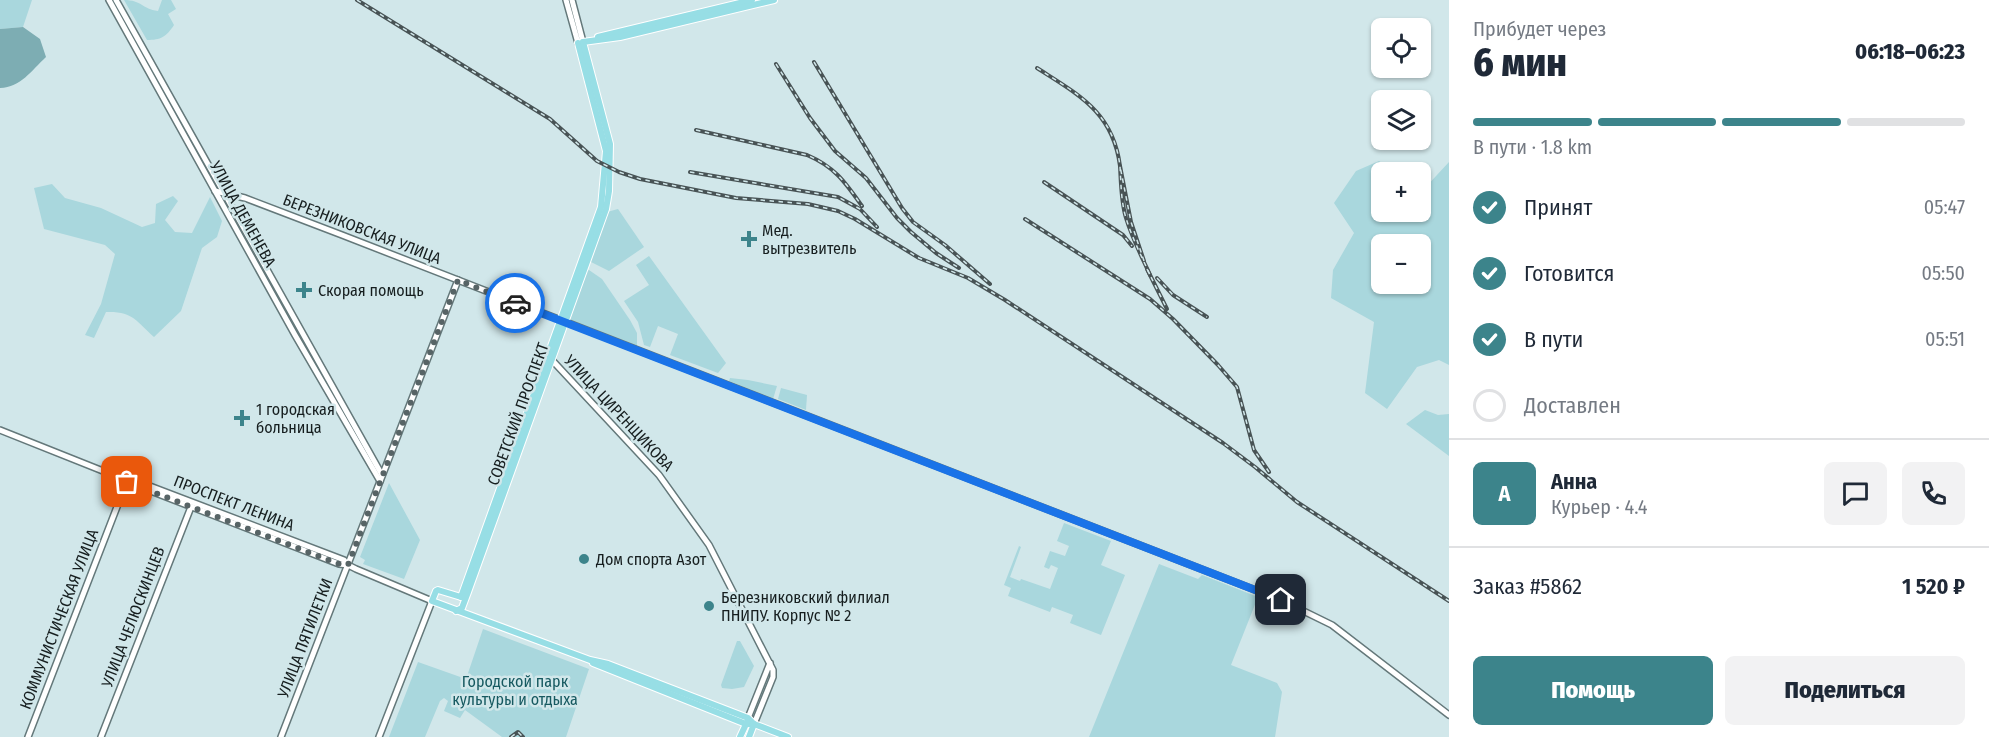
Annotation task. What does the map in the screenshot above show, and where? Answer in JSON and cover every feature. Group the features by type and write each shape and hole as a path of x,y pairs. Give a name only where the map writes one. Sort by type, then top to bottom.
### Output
{"main road":[{"name":"УЛИЦА ДЕМЕНЕВА","path":"109,0 295,335 358,437"},
{"name":"УЛИЦА ДЕМЕНЕВА","path":"116,0 381,478"},
{"path":"566,0 581,43"},
{"path":"572,0 603,134 607,188"},
{"path":"581,43 752,0"},
{"path":"581,43 620,37 774,0"},
{"name":"СОВЕТСКИЙ ПРОСПЕКТ","path":"461,597 550,358 607,188 611,151 581,43"},
{"name":"БЕРЕЗНИКОВСКАЯ УЛИЦА","path":"215,191 254,202 458,280 1310,612 1332,625 1449,715"},
{"name":"УЛИЦА ПЯТИЛЕТКИ","path":"281,737 458,280"},
{"name":"СОВЕТСКИЙ ПРОСПЕКТ","path":"464,605 545,378 550,358"},
{"name":"УЛИЦА ЦИРЕНЩИКОВА","path":"550,358 660,475 709,545 770,663 773,676 754,724"},
{"path":"545,378 552,371 561,370"},
{"name":"ПРОСПЕКТ ЛЕНИНА","path":"0,430 112,476 344,560 348,565"},
{"name":"ПРОСПЕКТ ЛЕНИНА","path":"128,480 191,507 339,564 348,565 456,611 590,660 608,664 788,737"},
{"name":"КОММУНИСТИЧЕСКАЯ УЛИЦА","path":"28,737 128,480"},
{"name":"УЛИЦА ЧЕЛЮСКИНЦЕВ","path":"101,737 191,507"},
{"path":"380,737 436,591"},
{"path":"416,594 424,595 443,591 461,597 467,614"},
{"path":"456,611 464,605"},
{"path":"740,737 770,663"},
{"path":"749,737 754,724"}],"green space":[{"path":"0,0 32,0 23,27 0,29"},
{"path":"124,0 135,1 158,11 162,0 171,0 176,9 168,14 174,25 163,37 147,40"},
{"path":"1449,162 1449,365 1439,360 1417,367 1387,409 1365,393 1374,322 1331,298 1333,270 1354,233 1334,203 1356,171 1371,164 1371,222 1431,222 1431,181"},
{"path":"52,184 65,198 101,208 142,227 155,223 156,204 173,196 178,201 165,220 175,232 192,233 210,197 222,221 217,237 202,248 181,311 154,337 133,318 115,312 106,312 94,338 85,335 101,304 115,254 105,245 44,229 34,188"},
{"path":"618,209 644,247 609,271 589,261 607,212"},
{"path":"649,256 726,363 718,373 670,355 678,334 658,326 650,347 644,345 638,322 624,301 649,285 636,265"},
{"path":"589,270 602,279 630,320 637,333 637,346 568,319 585,272"},
{"path":"730,378 777,386 773,399 729,381"},
{"path":"781,388 807,395 806,410 778,399"},
{"path":"1425,410 1438,415 1449,414 1449,456 1406,424"},
{"path":"389,483 420,540 404,579 363,564 365,560 360,557"},
{"path":"1064,523 1111,541 1101,565 1125,575 1101,635 1070,623 1073,615 1052,607 1050,612 1008,596 1011,588 1004,585 1019,546 1021,547 1010,577 1050,589 1058,568 1051,565 1049,569 1044,567 1050,551 1065,556 1069,546 1057,541"},
{"path":"1159,564 1198,579 1202,575 1258,597 1231,665 1277,683 1282,692 1275,737 1089,737"},
{"name":"Городской парк культуры и отдыха","path":"483,629 589,669 566,737 502,737 465,710 460,718 444,711 448,701 444,698 440,701 425,737 389,737 418,662 466,679"},
{"path":"737,641 740,641 754,666 744,687 722,688 721,685"}],"shaded area":[{"path":"23,27 40,39 46,57 20,81 0,88 0,29"}],"railway":[{"path":"357,0 550,119 597,161 619,172 640,179 736,198 808,204 838,211 919,258 968,278 1223,443 1297,502 1449,601"},
{"path":"814,62 902,208 913,222 945,245 990,284"},
{"path":"776,64 810,118 835,151 866,178 911,232 959,268"},
{"path":"1037,68 1067,87 1102,118 1116,147 1120,166"},
{"path":"696,130 807,155 839,176 862,206"},
{"path":"1144,261 1131,222 1120,166 1126,218 1134,240 1150,275"},
{"path":"690,172 838,197 860,209 877,227"},
{"path":"1044,182 1123,235 1132,246"},
{"path":"1025,219 1150,299 1218,365 1237,387 1254,450 1269,472"},
{"path":"1147,269 1167,309"},
{"path":"1157,278 1173,295 1207,317"},
{"path":"511,737 518,732 523,737"}],"way so far":[{"path":"127,482 339,564 348,565 458,280 515,303"}],"place":[{"name":"Мед. вытрезвитель","path":"749,239"},
{"name":"Скорая помощь","path":"304,290"},
{"name":"1 городская больница","path":"242,418"},
{"name":"Дом спорта Азот","path":"584,559"},
{"name":"Березниковский филиал ПНИПУ. Корпус № 2","path":"709,606"}],"route":[{"path":"515,303 1281,600"}]}
